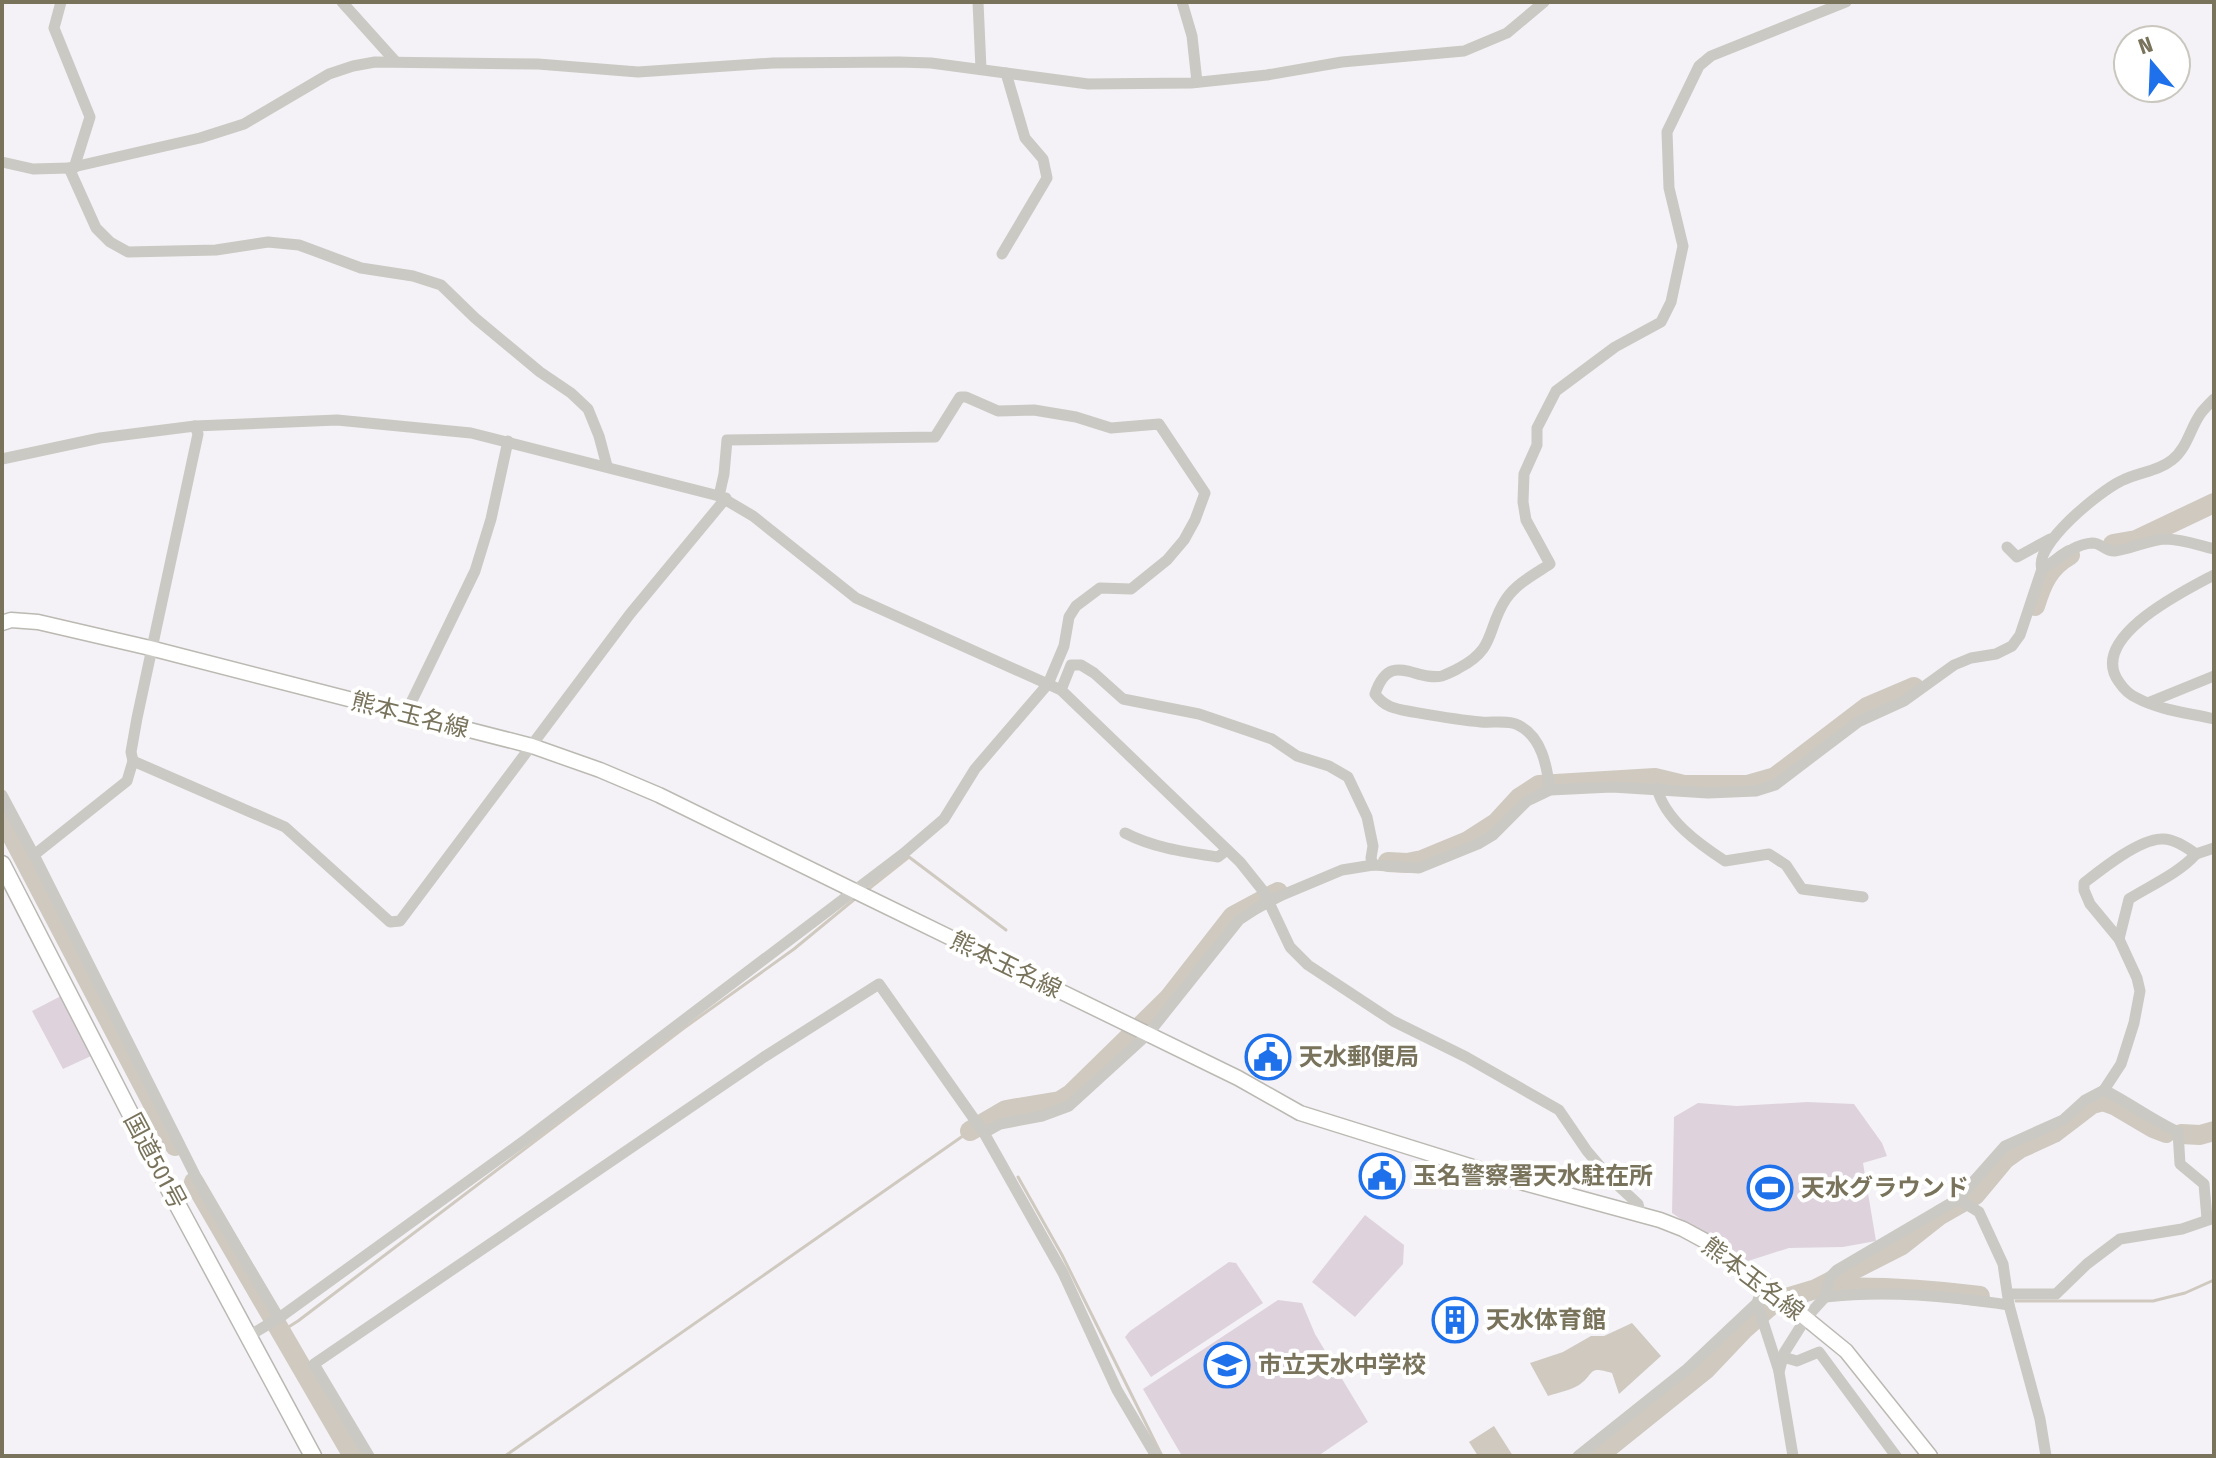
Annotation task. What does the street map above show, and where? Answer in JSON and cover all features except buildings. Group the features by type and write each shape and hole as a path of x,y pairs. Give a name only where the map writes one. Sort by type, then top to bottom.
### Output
{"highway":[{"name":"国道501号","path":"2,864 252,1334 313,1456"}],"main road":[{"name":"熊本玉名線","path":"2,623 11,620 38,622 150,648 532,746 600,770 659,795 1238,1078 1300,1113 1683,1229 1707,1242 1770,1288 1854,1360 1930,1456"}],"street":[{"path":"61,2 54,28 90,117 72,168 96,228 110,242 128,252 216,250 268,242 299,245 361,268 413,276 441,285 475,318 588,409 607,466"},
{"path":"342,2 395,61"},
{"path":"978,2 981,69"},
{"path":"1182,2 1192,36 1197,82"},
{"path":"2,162 33,169 72,168 200,138 244,124 329,74 353,66 395,61 538,64 638,72 823,62 931,63 1088,84 1197,82 1267,75 1342,62 1464,51 1507,33 1544,2"},
{"path":"1550,788 1547,765 1540,749 1527,731 1517,724 1442,718 1393,708 1381,703 1375,694 1380,679 1391,672 1408,669 1440,676 1479,655 1490,641 1506,598 1517,586 1550,564 1526,520 1523,502 1524,474 1537,445 1537,428 1556,391 1615,347 1661,322 1671,302 1683,246 1669,188 1667,132 1699,66 1711,56 1846,2"},
{"path":"1002,254 1047,178 1043,159 1025,138 1006,73"},
{"path":"133,761 285,827 390,922 400,921 639,603 723,497 727,440 935,437 960,397 966,397 998,411 1034,410 1076,417 1111,428 1159,424 1205,493 1184,540 1142,582 1131,589 1100,588 1076,606 1069,617 1064,646 1048,684 975,769 944,819 860,893 528,1138 276,1320 252,1334"},
{"path":"979,1127 1042,1116 1069,1106 1144,1032 1239,920 1266,897 1342,870 1372,864 1419,868 1493,835 1527,801 1550,788 1657,788 1708,793 1756,791 1775,785 1858,722 1904,701 1954,665 1971,658 1996,654 2012,646 2020,635 2042,569 2042,553 2072,517 2116,483 2161,468 2174,459 2185,447 2200,413 2214,399"},
{"path":"2,459 100,438 195,426 337,420 471,433 723,497 753,516 856,598 1061,690 1227,850 1266,897 1290,947 1308,965 1393,1021 1466,1057 1559,1110 1587,1151 1638,1204 1641,1216"},
{"path":"34,855 127,781 133,761 133,741 150,648 198,434 195,426"},
{"path":"406,713 475,571 491,519 508,441"},
{"path":"2007,547 2017,557 2057,535"},
{"path":"2042,569 2076,548 2092,543 2100,544 2109,551 2117,551 2163,539 2191,542 2214,549"},
{"path":"2214,575 2145,617 2128,632 2114,651 2112,664 2114,675 2135,698 2214,719"},
{"path":"1061,690 1071,665 1081,665 1123,699 1199,714 1272,739 1297,756 1329,766 1348,777 1367,817 1373,846 1372,864"},
{"path":"2150,702 2214,676"},
{"path":"1657,788 1659,798 1681,826 1700,845 1725,861 1769,854 1786,865 1802,889 1863,897"},
{"path":"2,795 199,1183 276,1320"},
{"path":"1125,833 1177,851 1218,857 1227,850"},
{"path":"1779,1372 1783,1357 1806,1318 1826,1295 1830,1277 1837,1270 1963,1201 2005,1146 2063,1120 2085,1100 2104,1090 2121,1064 2140,991 2119,939 2090,904 2084,883 2107,865 2149,842 2164,838 2196,854"},
{"path":"2119,939 2129,899 2189,862 2196,854 2214,848"},
{"path":"369,1456 314,1364 879,984 979,1127 1063,1273 1117,1390 1156,1456"},
{"path":"1826,1295 1870,1292 2009,1299 2056,1294 2087,1264 2120,1239 2182,1229 2211,1218 2204,1184 2180,1164 2178,1132 2104,1090"},
{"path":"1963,1201 1979,1212 2003,1264 2046,1456"},
{"path":"1578,1456 1687,1369 1758,1306 1770,1288"},
{"path":"1758,1306 1786,1400 1793,1456"},
{"path":"1783,1357 1797,1361 1819,1352 1896,1456"}],"shaded area":[{"path":"61,996 91,1056 63,1069 32,1011"},
{"name":"天水グラウンド","path":"1807,1102 1854,1104 1882,1143 1887,1156 1863,1163 1876,1241 1843,1247 1789,1248 1745,1262 1672,1213 1674,1117 1698,1103 1737,1106"},
{"path":"1365,1215 1404,1245 1403,1264 1355,1317 1312,1282"},
{"path":"1229,1262 1236,1263 1263,1303 1151,1377 1125,1337"},
{"name":"市立天水中学校","path":"1278,1300 1302,1303 1315,1334 1368,1422 1318,1456 1182,1456 1143,1389"},
{"path":"1632,1323 1661,1356 1619,1394 1612,1373 1595,1370 1576,1387 1548,1396 1530,1363 1563,1352 1591,1336 1604,1336"},
{"path":"1494,1426 1513,1456 1478,1456 1469,1442"}],"waterway":[{"path":"2113,544 2136,540 2214,503"},
{"path":"2035,606 2047,576 2070,555"},
{"path":"1388,862 1422,860 1468,841 1496,823 1519,798 1539,785 1655,778 1684,785 1747,785 1775,777 1867,707 1914,687"},
{"path":"2,817 175,1146"},
{"path":"866,891 909,857 1006,930"},
{"path":"970,1131 1006,1110 1060,1101 1071,1094 1169,998 1233,916 1278,892"},
{"path":"279,1333 684,1028 794,949 856,898"},
{"path":"1598,1456 1705,1370 1776,1301 1816,1289 1902,1245 1940,1215 1975,1195 2005,1159 2054,1133 2092,1104 2103,1101 2114,1105 2166,1133"},
{"path":"505,1456 970,1131"},
{"path":"2181,1134 2200,1135 2214,1131"},
{"path":"1018,1177 1062,1255 1162,1456"},
{"path":"194,1182 353,1456"},
{"path":"2016,1301 2153,1301 2185,1293 2214,1280"},
{"path":"1824,1288 1863,1287 1980,1296"}],"place":[{"name":"天水郵便局","path":"1268,1057"},
{"name":"玉名警察署天水駐在所","path":"1382,1176"},
{"name":"天水グラウンド","path":"1770,1188"},
{"name":"天水体育館","path":"1455,1320"},
{"name":"市立天水中学校","path":"1227,1365"}]}
